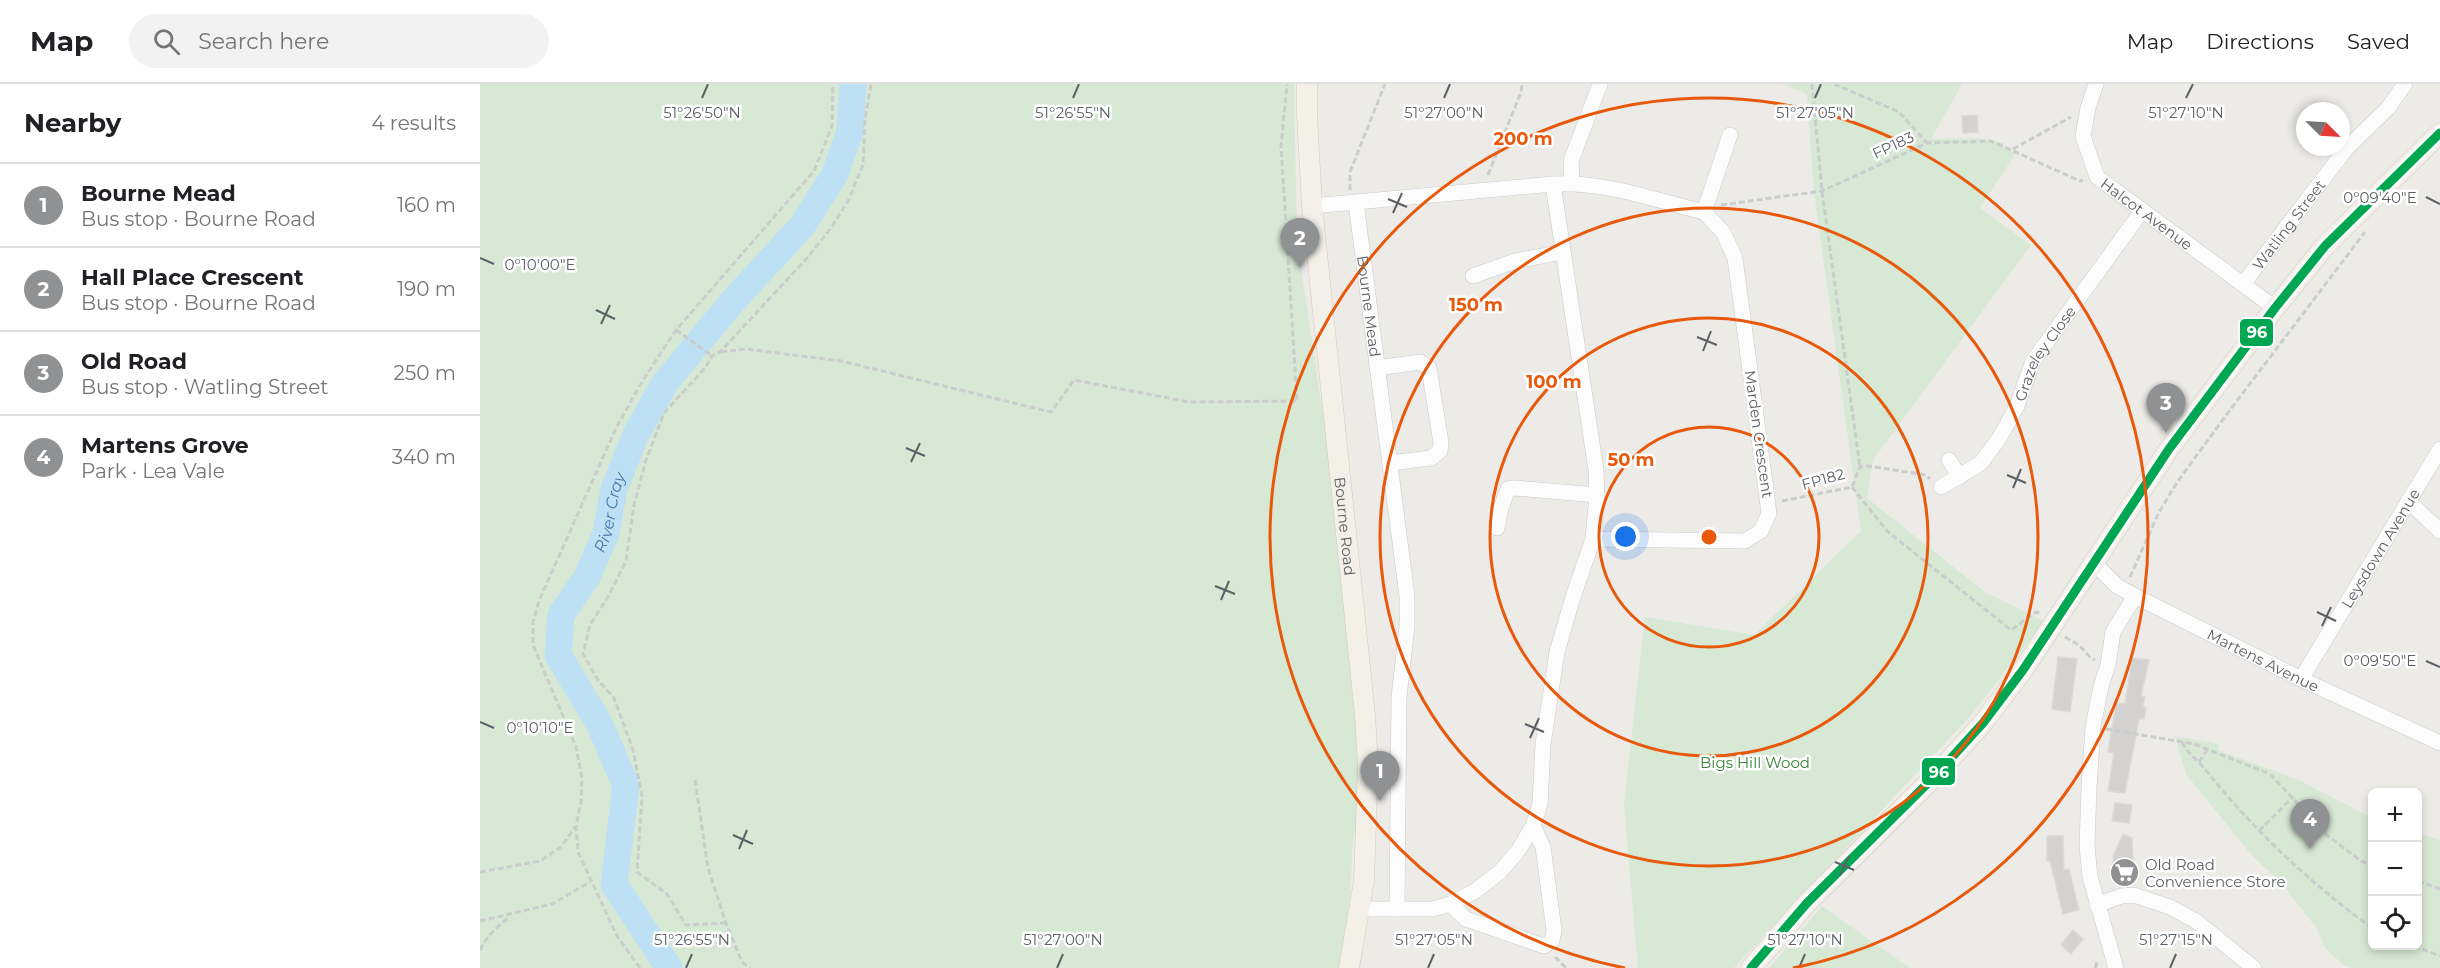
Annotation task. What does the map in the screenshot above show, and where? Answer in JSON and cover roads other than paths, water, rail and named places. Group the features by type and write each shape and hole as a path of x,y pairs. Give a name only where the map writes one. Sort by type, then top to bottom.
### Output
{"main road":[{"name":"Bourne Road","path":"1307,84 1306,115 1312,206 1365,715 1368,765 1366,845 1359,909 1349,968"},
{"path":"1751,968 1807,903 1933,778 1983,723 2023,670 2095,564 2169,449 2275,308 2325,246 2440,133"}],"street":[{"path":"1572,183 1571,161 1600,84"},
{"name":"Halcot Avenue","path":"2097,84 2088,108 2083,136 2097,177 2275,308"},
{"name":"Watling Street","path":"2243,284 2346,149 2388,108 2405,84"},
{"path":"1312,206 1353,204 1482,189 1572,183 1615,190 1704,212 1730,135"},
{"path":"1359,909 1433,909 1450,904 1475,891 1500,872 1518,851 1533,826 1540,804 1544,744 1557,652 1593,539 1597,495 1596,471 1553,184"},
{"name":"Bourne Mead","path":"1353,204 1407,596 1407,626 1399,697 1397,909"},
{"name":"Grazeley Close","path":"1941,487 1981,463 2000,437 2017,406 2033,361 2142,211"},
{"name":"Marden Crescent","path":"1593,539 1745,541 1761,531 1769,513 1735,258 1723,232 1704,212"},
{"path":"1473,276 1515,261 1562,252"},
{"path":"1377,368 1420,362 1425,364 1431,372 1441,443 1440,451 1431,458 1390,463"},
{"name":"Leysdown Avenue","path":"2301,679 2440,448"},
{"path":"1949,460 1960,477"},
{"path":"1497,528 1508,489 1597,495"},
{"path":"2408,501 2440,531"},
{"name":"Martens Avenue","path":"2095,564 2117,586 2130,593 2301,679 2440,743"},
{"path":"2116,968 2090,877 2087,846 2093,727 2100,686 2108,665 2124,636 2130,593"},
{"path":"1450,904 1466,918 1544,946 1552,941 1554,930 1543,847 1533,826"},
{"path":"2097,905 2121,896 2134,895 2170,907 2196,921 2254,968"}],"waterway":[{"name":"River Cray","path":"669,968 614,884 626,786 600,725 558,655 561,615 587,577 606,533 614,489 636,434 665,383 732,302 802,226 835,174 850,131 853,84"}],"place":[{"name":"Hall Place Crescent","path":"1300,268"},
{"name":"Old Road","path":"2166,433"},
{"name":"Bourne Mead","path":"1380,801"},
{"name":"Martens Grove","path":"2310,849"},
{"name":"Old Road Convenience Store","path":"2124,873"}],"park label":[{"name":"Bigs Hill Wood","path":"1755,762"}]}
